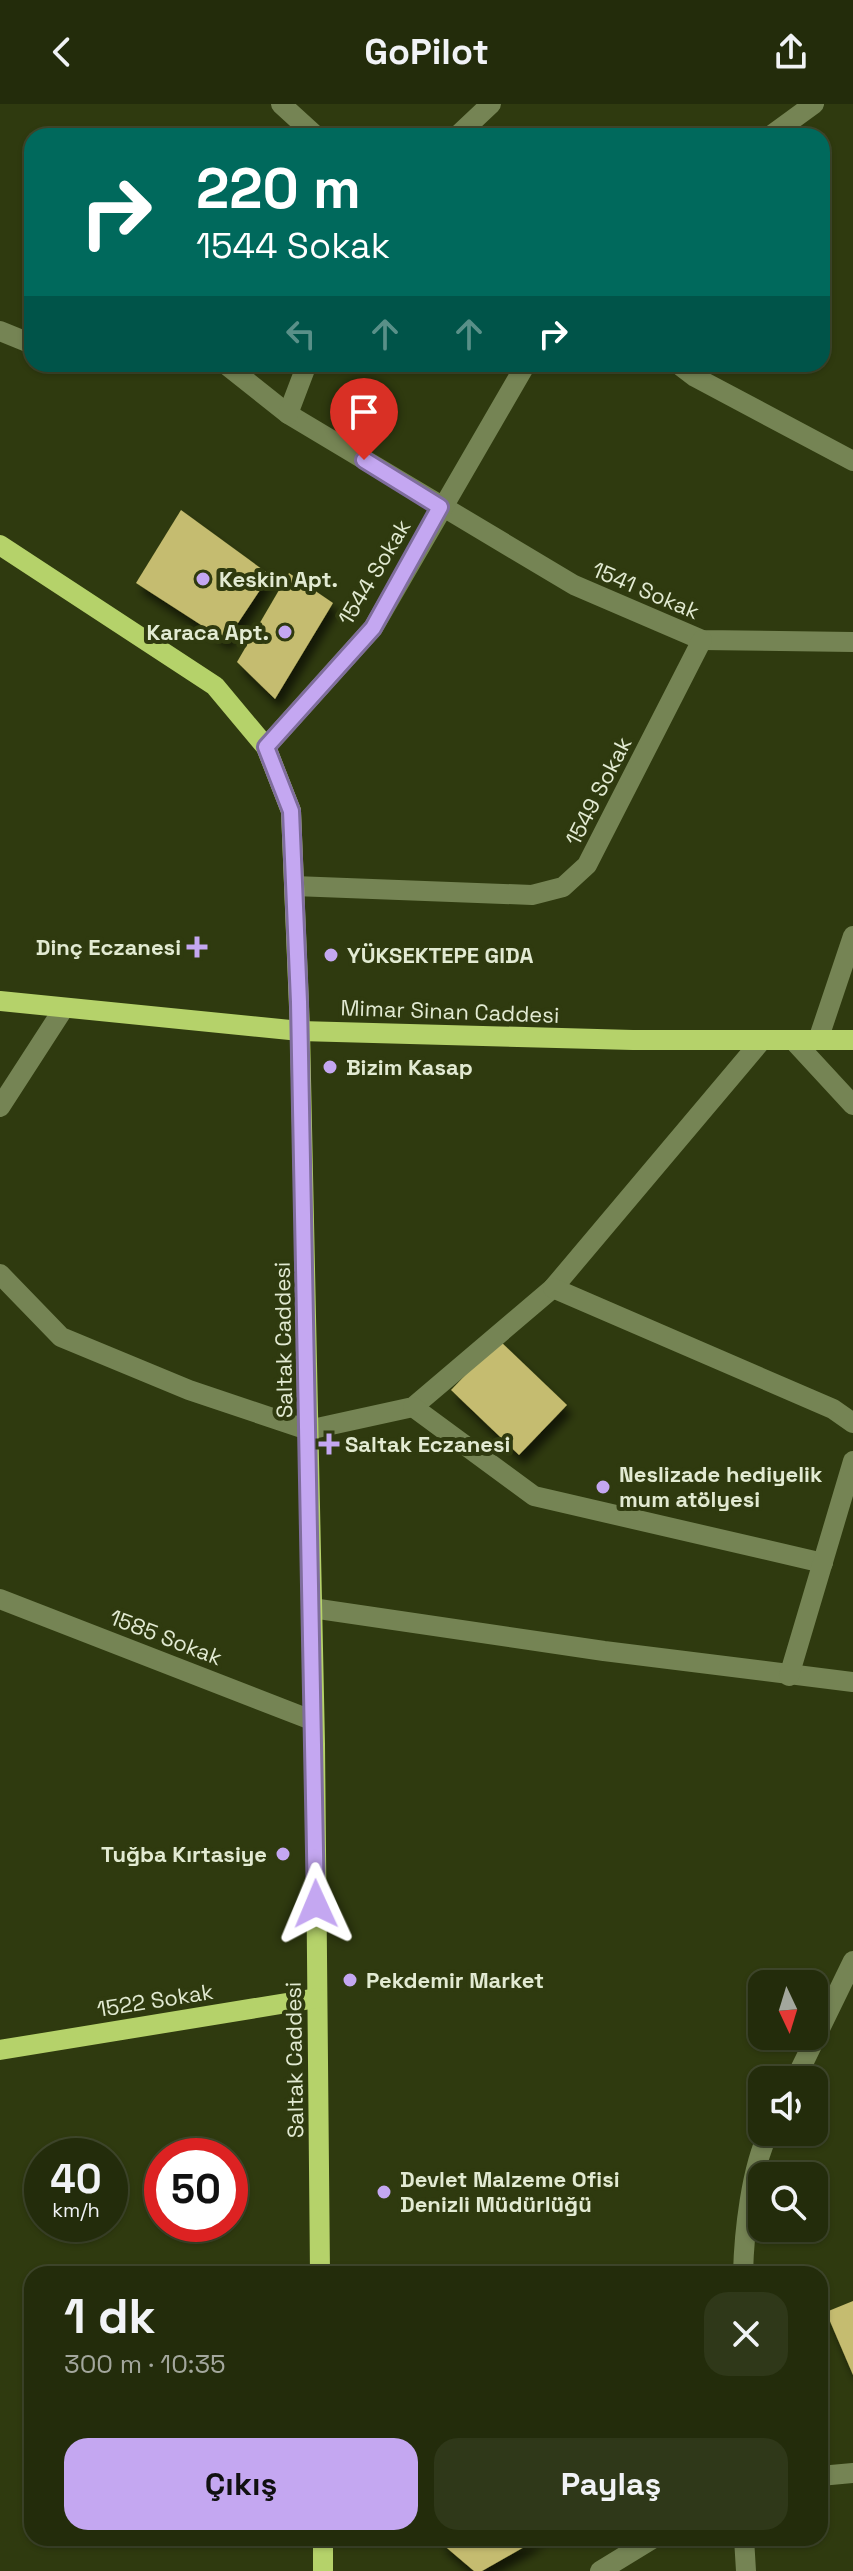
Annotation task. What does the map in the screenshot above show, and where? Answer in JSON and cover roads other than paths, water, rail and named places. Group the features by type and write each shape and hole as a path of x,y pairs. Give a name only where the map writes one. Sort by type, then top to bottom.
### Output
{"main road":[{"name":"Saltak Caddesi","path":"0,545 215,686 266,747 291,811 300,1031 312,1608 320,2266"},
{"name":"Mimar Sinan Caddesi","path":"0,1001 300,1031 853,1040"},
{"name":"1522 Sokak","path":"0,2050 317,1998"},
{"path":"323,2546 323,2571"}],"street":[{"path":"281,104 307,128"},
{"path":"466,128 491,104"},
{"path":"781,128 814,104"},
{"path":"0,331 24,341"},
{"name":"1541 Sokak","path":"235,372 288,414 574,585 702,640 853,642"},
{"path":"288,414 304,372"},
{"name":"1544 Sokak","path":"266,747 373,628 440,507 521,372"},
{"path":"692,372 853,461"},
{"name":"1549 Sokak","path":"294,886 532,895 563,887 587,865 702,640"},
{"path":"818,1040 853,936"},
{"path":"0,1107 64,1008"},
{"path":"0,1274 61,1337 189,1390 308,1430 413,1407 553,1288 762,1040"},
{"path":"793,1040 853,1105"},
{"path":"553,1288 833,1409 853,1423"},
{"path":"413,1407 534,1496 823,1563"},
{"path":"789,1676 853,1461"},
{"name":"1585 Sokak","path":"0,1599 314,1721"},
{"path":"312,1608 789,1676 853,1682"},
{"path":"802,2066 853,1961"},
{"path":"743,2266 762,2146"},
{"path":"828,2475 853,2473"},
{"path":"600,2571 641,2546"},
{"path":"744,2546 746,2571"}],"place":[{"name":"Keskin Apt.","path":"203,579"},
{"name":"Karaca Apt.","path":"285,632"},
{"name":"Dinç Eczanesi","path":"197,947"},
{"name":"YÜKSEKTEPE GIDA","path":"331,955"},
{"name":"Bizim Kasap","path":"330,1067"},
{"name":"Saltak Eczanesi","path":"329,1444"},
{"name":"Neslizade hediyelik mum atölyesi","path":"603,1487"},
{"name":"Tuğba Kırtasiye","path":"283,1854"},
{"name":"Pekdemir Market","path":"350,1980"},
{"name":"Devlet Malzeme Ofisi Denizli Müdürlüğü","path":"384,2192"}]}
